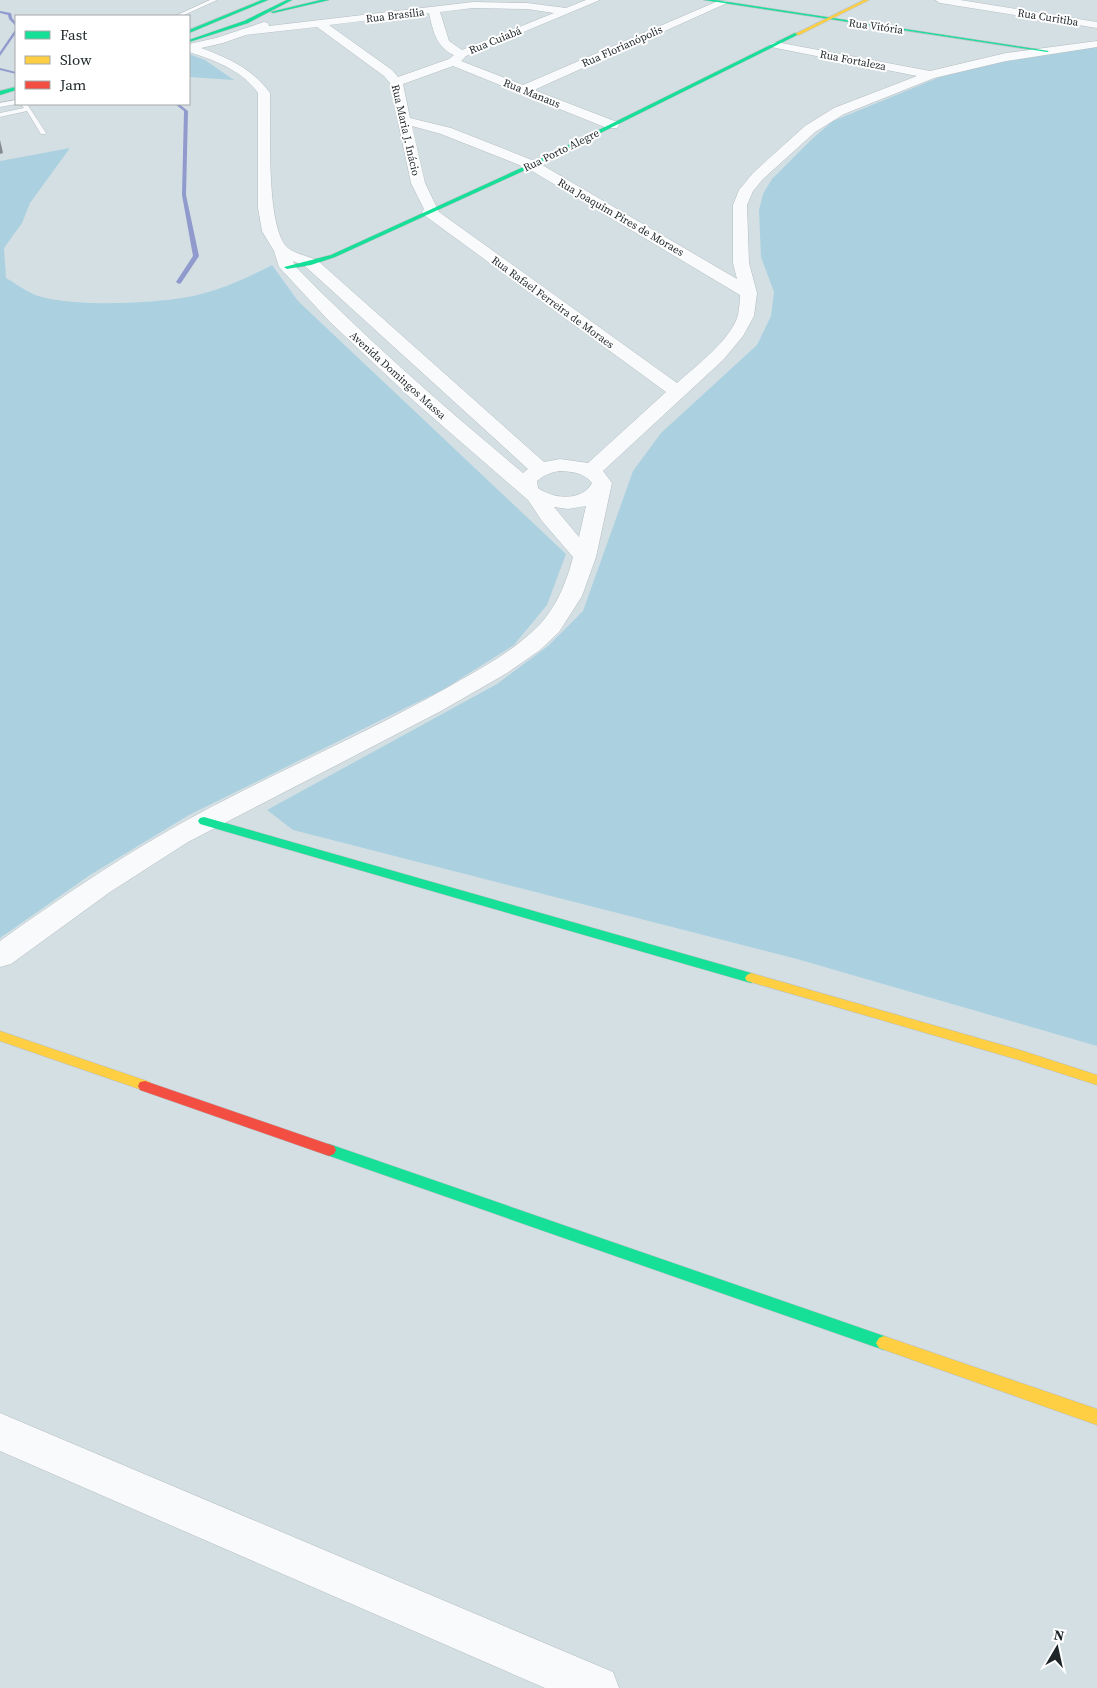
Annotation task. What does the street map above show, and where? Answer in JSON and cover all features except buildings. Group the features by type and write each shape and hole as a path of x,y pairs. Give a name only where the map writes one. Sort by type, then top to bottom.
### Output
{"street":[{"path":"190,32 266,0"},
{"path":"190,41 264,13 290,0"},
{"path":"190,47 219,41 247,32 278,16 327,0"},
{"name":"Rua Cuiabá","path":"396,82 595,0"},
{"name":"Rua Vitória","path":"706,0 724,1 830,20 1047,51"},
{"name":"Rua Curitiba","path":"940,0 1097,25"},
{"path":"724,1 790,1"},
{"name":"Rua Florianópolis","path":"523,90 724,1"},
{"name":"Rua Porto Alegre","path":"311,263 333,256 532,165 830,20 863,1"},
{"name":"Rua Brasília","path":"317,24 473,5 499,5 566,11"},
{"name":"Rua Manaus","path":"434,10 444,43 457,58 523,90 612,125"},
{"path":"264,13 278,16 291,25 317,24"},
{"path":"247,32 317,24"},
{"name":"Rua Maria J. Inácio","path":"317,24 388,73 396,82 418,183 430,212"},
{"name":"Avenida Domingos Massa","path":"219,41 241,71"},
{"path":"591,471 717,356 734,336 746,316 749,292 741,263 740,205 746,190 758,176 810,129 839,111 930,75 971,64 1097,44"},
{"name":"Rua Fortaleza","path":"776,45 930,75"},
{"name":"Avenida Domingos Massa","path":"190,47 241,71 260,86 264,93 265,208 270,230 285,259 336,318 422,398 532,492"},
{"path":"0,93 15,89"},
{"name":"Rua Joaquim Pires de Moraes","path":"404,120 446,131 532,165 749,292"},
{"name":"Rua Rafael Ferreira de Moraes","path":"430,212 678,392"},
{"name":"Avenida Domingos Massa","path":"285,259 311,263 540,469"},
{"path":"0,956 100,883 204,822 430,708 517,657 550,627 569,603 584,557 590,525 602,483 599,476 577,466 560,465 540,469 531,474 526,481 532,492 549,516 584,557"},
{"path":"532,492 550,502 566,503 593,497 600,490"},
{"path":"204,822 1020,1055 1097,1080"},
{"path":"0,1036 1097,1417"},
{"path":"0,1432 597,1688"}],"lane":[{"path":"180,15 214,0"},
{"path":"0,105 15,102"},
{"path":"0,115 26,106 43,133"}],"shaded area":[{"path":"1097,47 1097,1046 797,959 293,830 267,810 497,684 548,646 583,611 633,471 661,433 757,345 771,316 774,292 761,257 759,210 763,194 772,179 812,139 833,121 940,77 996,63"},
{"path":"190,54 205,60 234,80 190,77"},
{"path":"70,148 30,203 22,223 4,248 6,278 33,294 67,301 114,303 161,301 217,290 272,265 298,301 566,554 547,605 514,645 444,689 189,815 90,875 0,938 0,161"}],"waterway":[{"path":"0,12 10,14 10,18 15,24"},
{"path":"0,55 15,32"},
{"path":"0,69 15,73"},
{"path":"178,105 186,111 184,195 196,256 179,282"}],"traffic: fast":[{"path":"190,32 266,0"},
{"path":"190,41 246,22 290,0"},
{"path":"273,12 327,0"},
{"path":"706,0 1047,51"},
{"path":"287,267 311,263 333,256 532,165 797,34"},
{"path":"0,93 15,89"},
{"path":"204,821 751,978"},
{"path":"329,1150 884,1343"}],"traffic: slow":[{"path":"797,34 867,0"},
{"path":"751,978 1020,1055 1097,1080"},
{"path":"0,1036 145,1086"},
{"path":"884,1343 1097,1417"}],"traffic: jam":[{"path":"145,1086 329,1150"}]}
